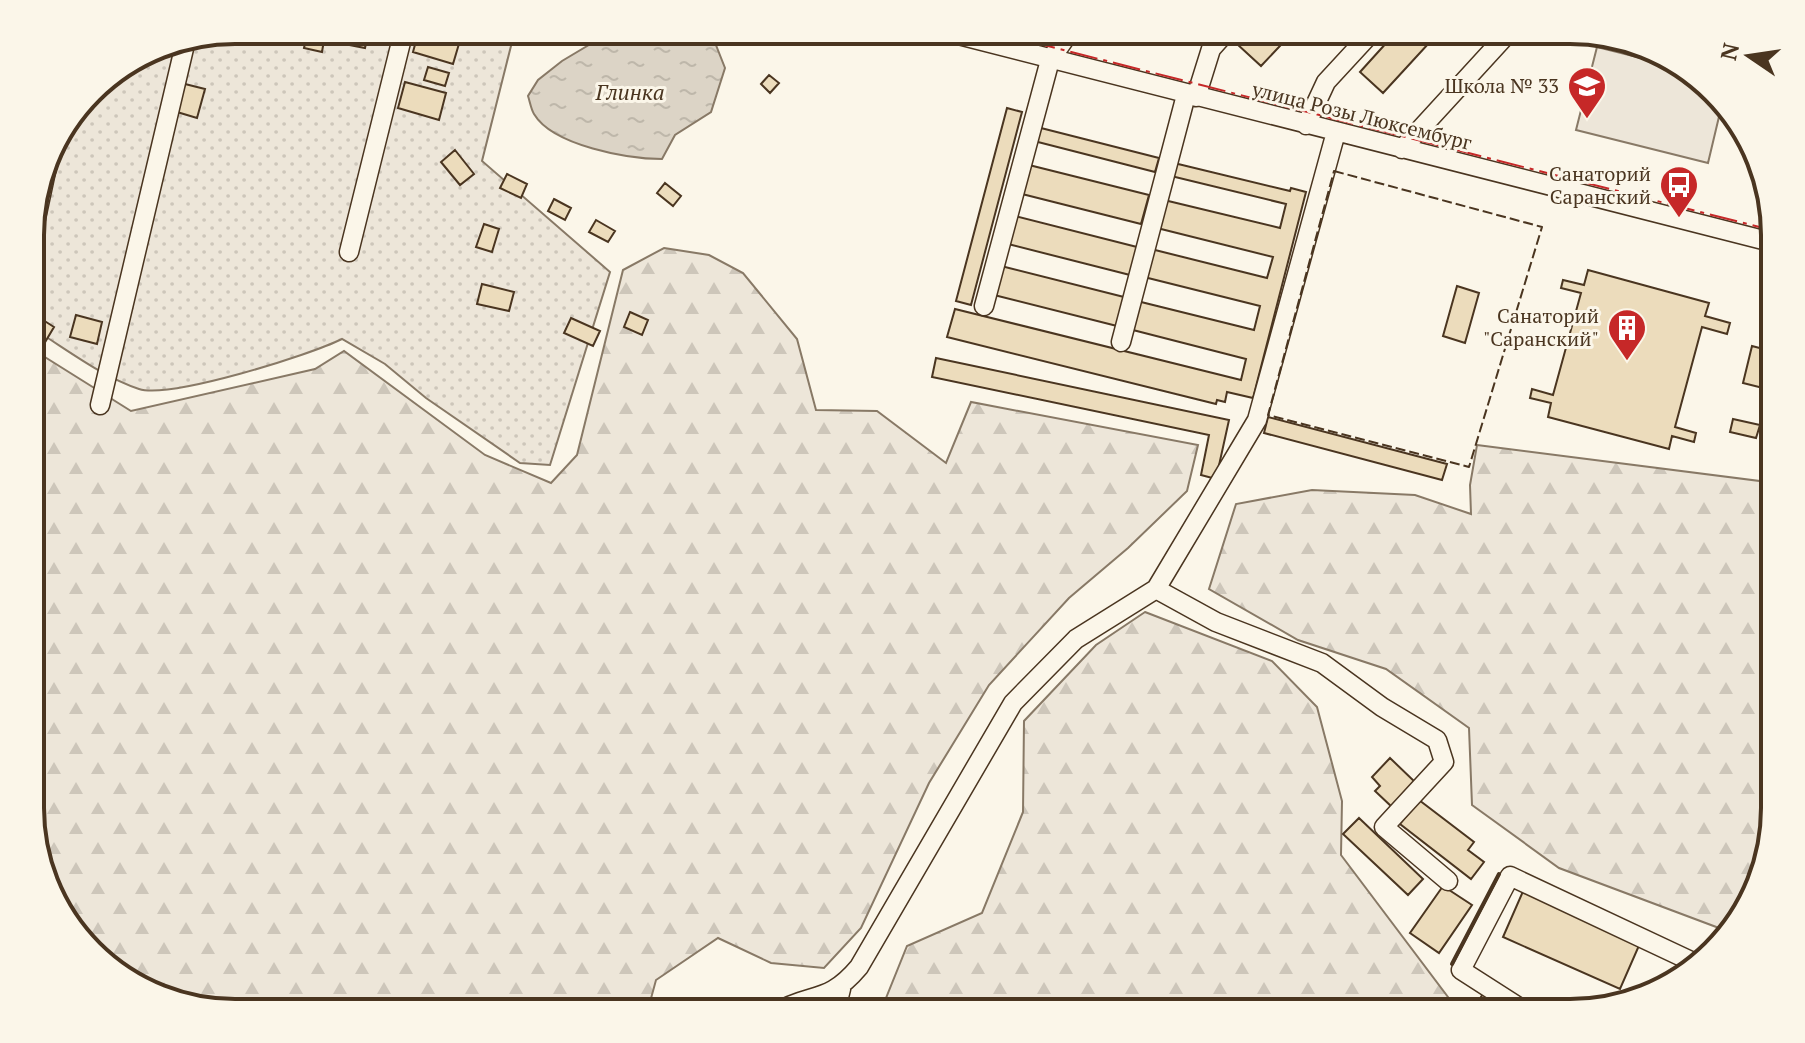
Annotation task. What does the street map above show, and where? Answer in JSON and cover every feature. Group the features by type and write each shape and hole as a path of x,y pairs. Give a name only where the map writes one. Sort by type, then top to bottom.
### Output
{"street":[{"path":"349,252 401,44"},
{"name":"улица Розы Люксембург","path":"991,44 1761,239"},
{"path":"984,306 1050,60 1061,44"},
{"path":"1121,342 1191,96 1215,44"},
{"path":"1306,125 1326,82 1361,44"},
{"path":"1402,149 1498,44"},
{"path":"100,405 183,52"},
{"path":"838,999 841,989 859,967 1013,703 1076,639 1156,589 1257,420 1336,132"},
{"path":"1156,589 1216,622 1322,663 1382,707 1437,740 1444,762 1384,827 1448,881"},
{"path":"1506,999 1461,970 1510,876 1687,959"},
{"path":"808,999 841,989"}],"green space":[{"path":"511,44 482,161 610,272 550,465 520,463 426,398 385,364 342,339 240,374 179,388 139,389 84,362 44,336 46,210 59,162 83,119 109,91 151,64 174,54 210,46"},
{"path":"1597,47 1643,59 1666,70 1686,83 1714,109 1719,116 1708,163 1576,130"},
{"path":"664,248 709,255 743,273 797,339 816,410 877,411 946,463 971,402 1198,445 1187,491 1128,548 1069,598 989,685 929,783 861,928 824,968 771,963 718,938 656,980 651,999 235,999 186,992 129,967 91,934 76,914 54,869 46,833 44,357 131,411 315,369 344,351 485,455 551,483 577,455 623,270"},
{"path":"1477,445 1761,481 1761,820 1751,869 1735,904 1719,928 1559,868 1472,805 1469,728 1386,669 1298,640 1209,589 1236,504 1312,490 1415,495 1471,514 1470,485"},
{"path":"1145,612 1272,661 1317,707 1342,801 1341,855 1449,999 886,999 907,946 982,913 1023,812 1024,721 1096,645"}],"water":[{"name":"Глинка","path":"591,44 716,44 725,68 711,112 675,135 662,159 593,148 557,135 544,125 534,114 528,96 538,80"}],"building":[{"path":"305,44 323,44 322,52 304,48"},
{"path":"344,44 366,44 365,48"},
{"path":"415,44 459,44 453,64 413,52"},
{"path":"1237,44 1282,44 1261,66"},
{"path":"1385,44 1428,44 1383,93 1360,72"},
{"path":"428,67 449,73 445,86 424,80"},
{"path":"769,75 779,83 770,93 761,84"},
{"path":"405,82 446,93 439,120 398,108"},
{"path":"185,84 205,89 197,118 177,112"},
{"path":"1007,108 1022,112 971,305 956,301"},
{"path":"1037,127 1159,158 1155,172 1034,141"},
{"path":"455,150 474,174 460,185 441,162"},
{"path":"1174,163 1290,191 1291,188 1306,192 1253,398 1227,392 1225,402 1217,400 1216,404 947,337 955,309 1241,380 1246,359 1129,329 1137,301 1254,330 1260,306 1144,277 1151,249 1267,278 1273,257 1157,228 1164,200 1280,228 1286,204 1171,176"},
{"path":"1029,165 1149,195 1141,224 1022,194"},
{"path":"507,174 527,184 521,198 500,188"},
{"path":"665,183 681,196 673,206 657,193"},
{"path":"554,199 571,208 565,220 548,211"},
{"path":"1015,216 1137,247 1130,275 1008,244"},
{"path":"596,220 615,231 608,242 589,232"},
{"path":"484,224 499,229 492,252 476,247"},
{"path":"1001,266 1124,297 1117,326 994,295"},
{"name":"Санаторий \"Саранский\"","path":"1588,270 1709,303 1705,316 1730,323 1727,334 1702,327 1675,427 1696,433 1694,442 1672,436 1669,449 1548,417 1551,403 1530,398 1532,389 1553,395 1581,293 1561,288 1563,280 1584,285"},
{"path":"482,284 514,292 509,311 477,304"},
{"path":"1457,286 1479,293 1465,343 1443,336"},
{"path":"630,312 648,320 642,335 624,327"},
{"path":"76,315 102,322 97,344 70,337"},
{"path":"571,318 600,331 593,346 564,333"},
{"path":"44,321 54,327 44,344"},
{"path":"1752,346 1761,348 1761,388 1743,383"},
{"path":"936,358 1229,420 1216,479 1201,475 1209,435 932,377"},
{"path":"1268,417 1447,464 1442,480 1264,433"},
{"path":"1733,419 1760,425 1756,438 1730,432"},
{"path":"1390,758 1416,783 1392,807 1375,791 1380,786 1372,777"},
{"path":"1419,800 1474,842 1468,850 1484,862 1471,879 1400,824"},
{"path":"1359,818 1423,879 1408,895 1343,834"},
{"path":"1443,886 1472,905 1439,953 1410,933"},
{"path":"1524,889 1641,941 1620,989 1503,937"},
{"path":"1485,991 1497,999 1480,999"}],"fence":[{"path":"1334,171 1542,227 1469,467 1268,415 1334,171"}],"wall":[{"path":"1452,964 1499,874"}],"power":[{"path":"1040,44 1761,227"}],"place":[{"name":"Школа № 33","path":"1587,120"},
{"name":"Санаторий Саранский","path":"1679,219"},
{"name":"Санаторий \"Саранский\"","path":"1627,362"}]}
